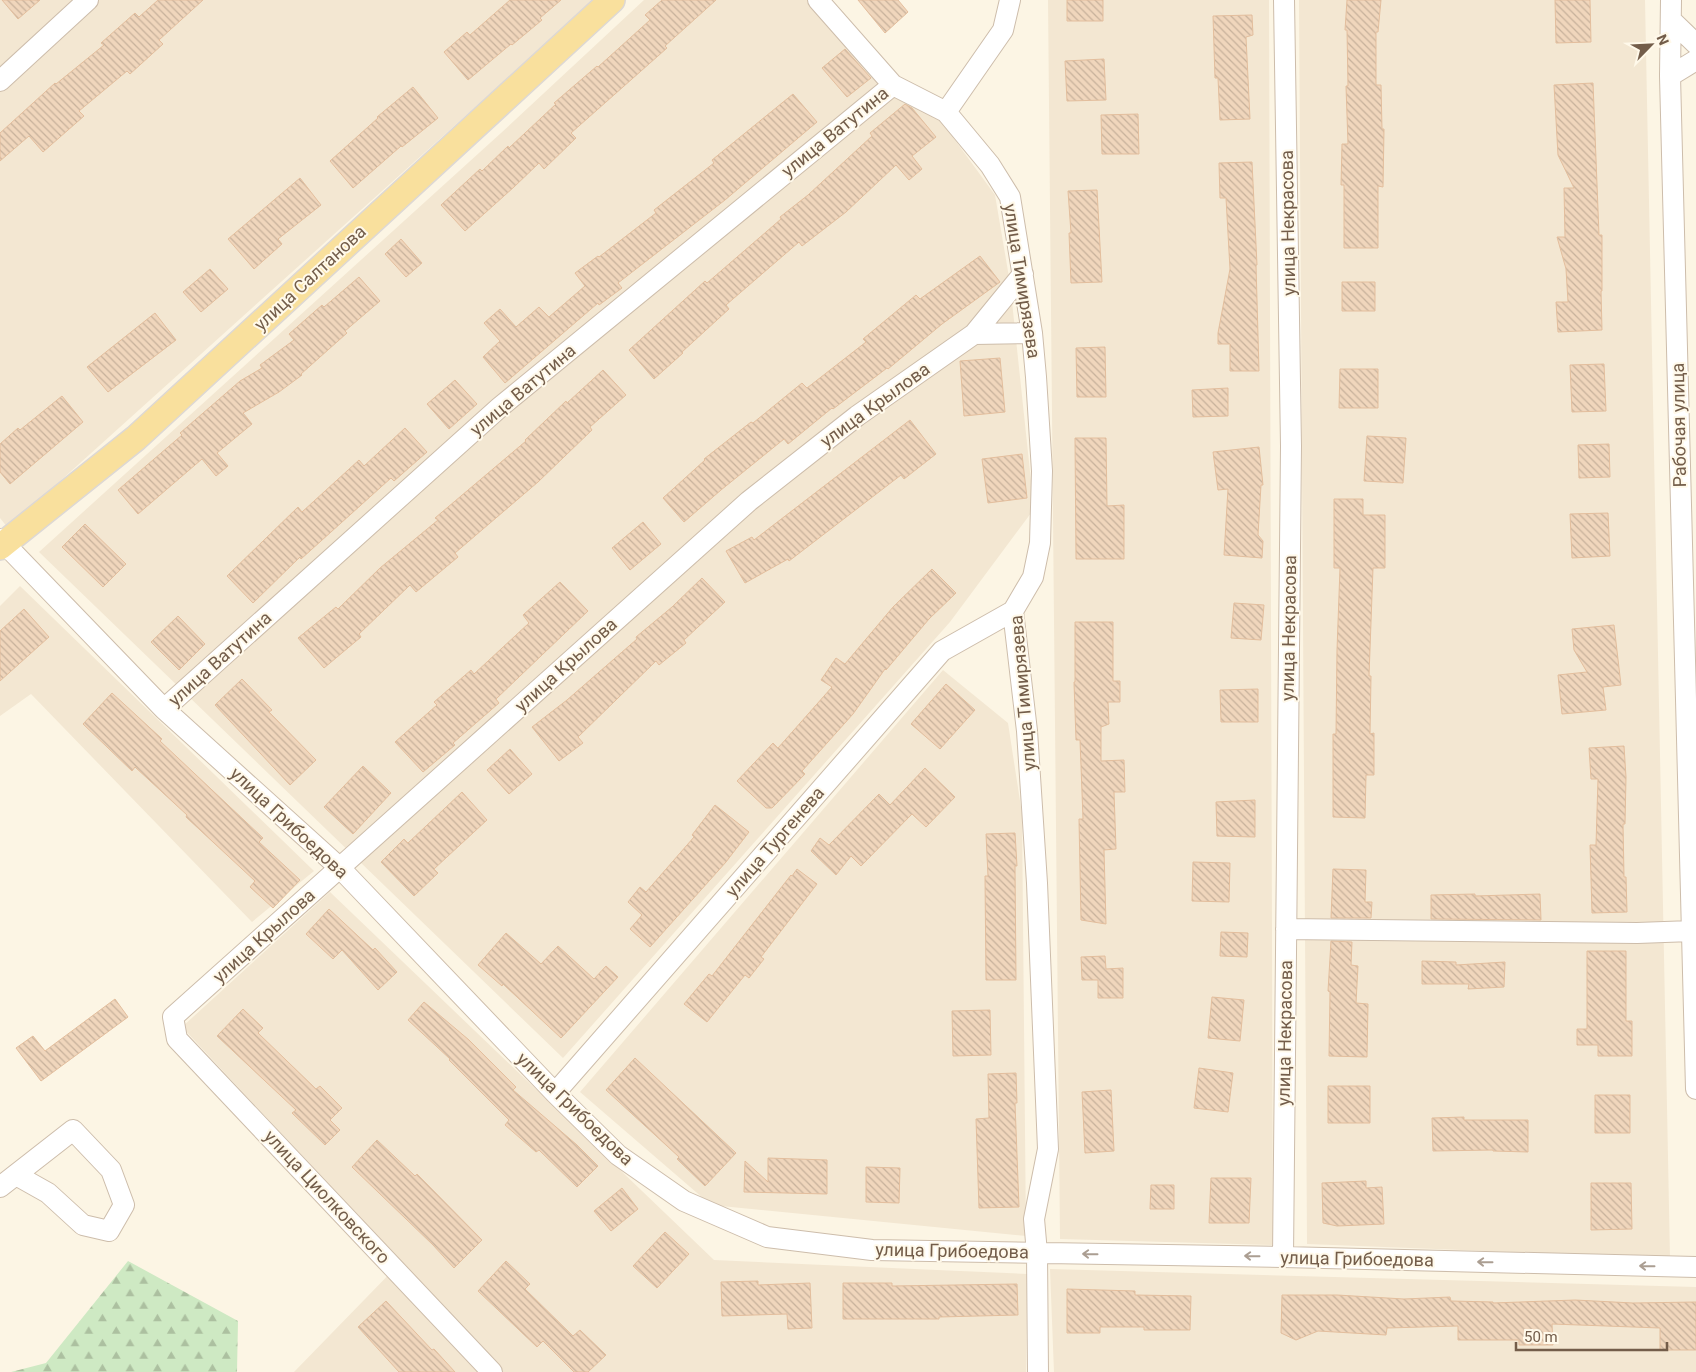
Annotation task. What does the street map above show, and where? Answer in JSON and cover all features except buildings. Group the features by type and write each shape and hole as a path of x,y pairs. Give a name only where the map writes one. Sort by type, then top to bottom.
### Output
{"main road":[{"name":"улица Салтанова","path":"1,543 136,438 612,0"}],"street":[{"path":"0,81 88,0"},
{"path":"818,0 893,85 946,112 1003,30 1010,0"},
{"name":"улица Некрасова","path":"1283,1257 1291,446 1284,0"},
{"path":"1671,10 1696,44"},
{"name":"Рабочая улица","path":"1671,10 1670,76 1692,931 1695,985 1696,1089"},
{"path":"1670,76 1696,60"},
{"name":"улица Ватутина","path":"164,709 500,407 893,85"},
{"name":"улица Тимирязева","path":"946,112 990,165 1010,198 1032,333 1042,471 1040,543 1033,577 1013,611 1030,769 1037,883 1048,1149 1034,1219 1038,1372"},
{"name":"улица Крылова","path":"174,1016 749,501 857,416 974,334 1023,274"},
{"path":"974,334 1032,333"},
{"name":"улица Грибоедова","path":"1,543 164,709 340,868 555,1093 618,1155 684,1201 767,1238 872,1250 1696,1267"},
{"name":"улица Тургенева","path":"555,1093 942,651 1013,611"},
{"path":"1286,930 1628,933 1692,931"},
{"name":"улица Циолковского","path":"174,1016 177,1039 492,1372"},
{"path":"0,1187 74,1130 111,1170 124,1205 109,1231 83,1225 48,1193 16,1175"}],"shaded area":[{"path":"0,0 594,0 8,528 0,518"},
{"path":"644,0 809,0 936,114 995,195 1010,283 1034,509 950,622 563,1058 39,552 501,133"},
{"path":"1048,0 1269,0 1273,1245 1060,1239"},
{"path":"1299,0 1645,0 1670,1258 1307,1244"},
{"path":"20,586 314,871 252,922 31,694 0,716 0,606"},
{"path":"943,670 1008,723 1022,814 1026,1236 711,1205 580,1092"},
{"path":"330,892 714,1260 1027,1274 1026,1372 294,1372 401,1262 182,1027"},
{"path":"1050,1269 1696,1287 1696,1372 1054,1372"}],"green space":[{"path":"128,1261 238,1321 237,1372 11,1372 46,1363"}]}
